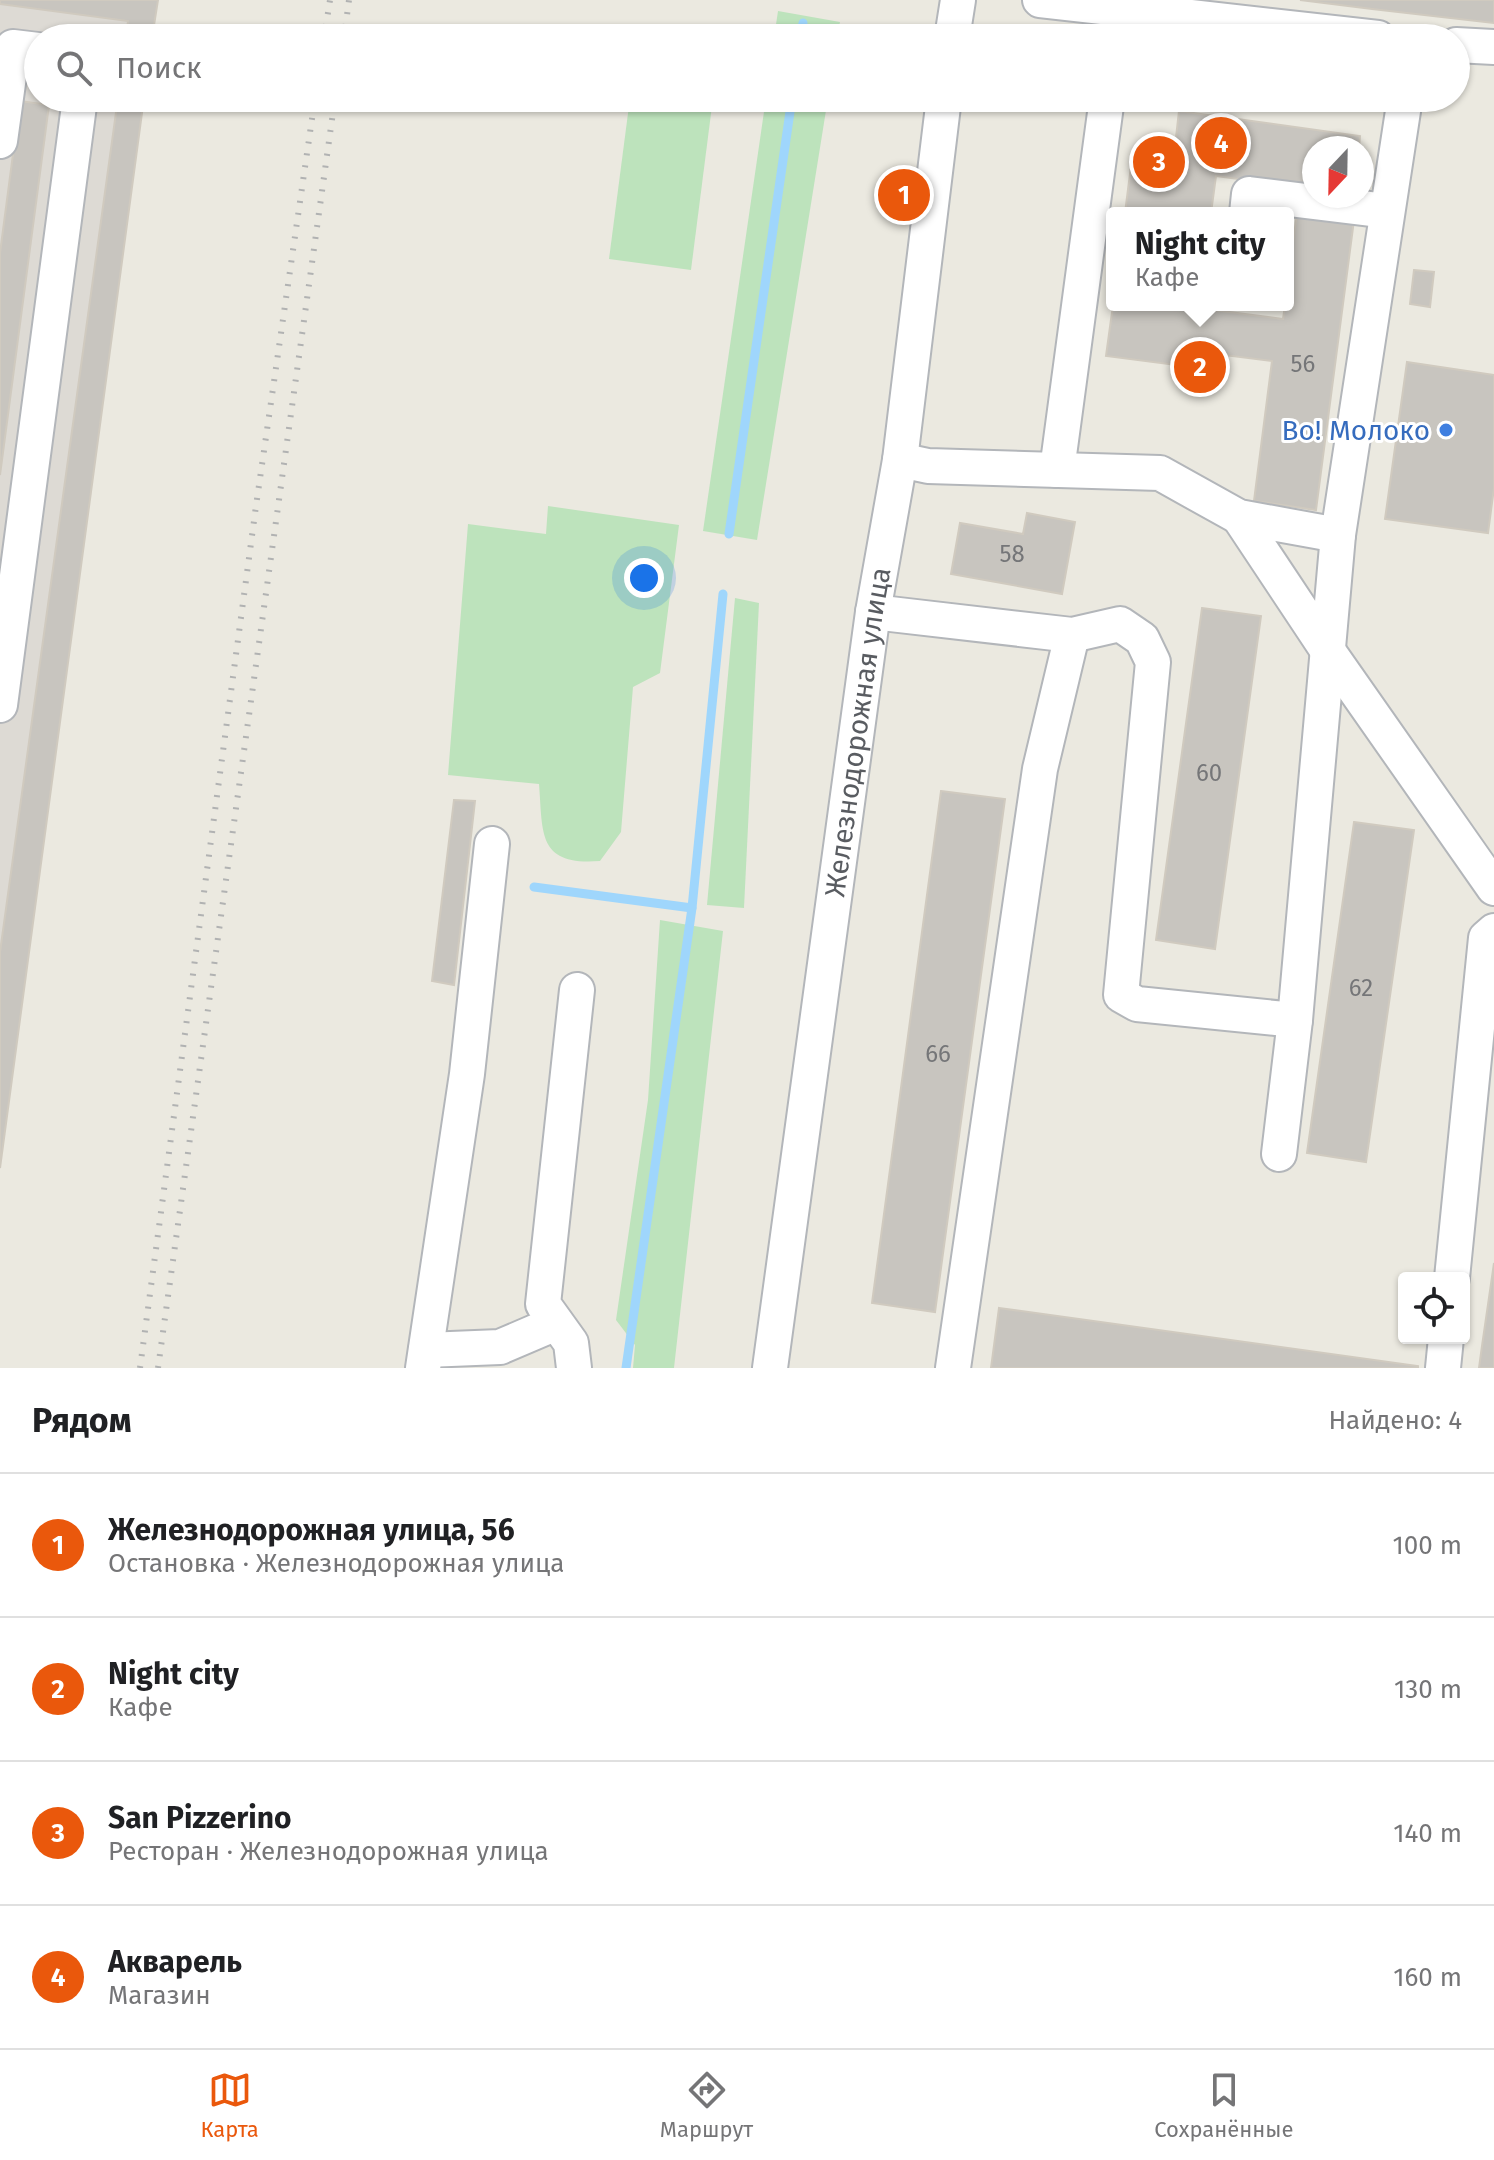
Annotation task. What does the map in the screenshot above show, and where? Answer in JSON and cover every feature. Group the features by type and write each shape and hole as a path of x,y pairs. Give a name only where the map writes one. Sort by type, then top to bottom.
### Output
{"street":[{"path":"954,24 958,0"},
{"path":"1040,0 1118,15 1220,24"},
{"path":"1470,46 1494,47"},
{"path":"0,141 13,47 24,48"},
{"path":"0,705 78,112"},
{"name":"Железнодорожная улица","path":"770,1368 873,612 900,460 942,112"},
{"path":"1057,470 1105,112"},
{"path":"1279,1154 1295,1020 1338,535 1403,112"},
{"path":"1248,207 1249,194 1387,211"},
{"path":"900,460 928,466 1160,473 1239,517 1338,535"},
{"path":"1239,517 1328,651 1494,888"},
{"path":"873,612 1072,635 1120,624 1142,639 1153,662 1121,995 1137,1004 1295,1020"},
{"path":"953,1368 1040,769 1072,635"},
{"path":"492,844 467,1074 424,1359 500,1347 556,1323"},
{"path":"1453,1272 1486,938 1494,931"},
{"path":"574,1368 571,1343 543,1304 577,990"},
{"path":"1443,1368 1445,1344"}],"shaded area":[{"path":"0,0 158,0 154,24 24,24 24,112 142,112 0,1168"}],"green space":[{"path":"778,11 840,22 840,24 776,24"},
{"path":"628,112 711,112 691,270 609,259"},
{"path":"764,112 826,112 757,540 703,531"},
{"path":"548,506 679,525 660,673 633,687 621,832 600,861 579,861 554,852 543,831 539,784 448,775 468,524 546,534"},
{"path":"735,598 759,603 744,908 707,905"},
{"path":"660,920 723,931 674,1368 633,1368 635,1345 616,1320 648,1100"}],"building":[{"path":"0,0 158,0 154,24 128,24 128,21 0,4"},
{"path":"1300,0 1494,0 1494,23 1372,9"},
{"path":"20,101 24,102 24,112 48,112 0,475 0,253"},
{"path":"116,112 142,112 0,1168 0,952"},
{"path":"1179,112 1360,136 1302,136 1302,187 1216,176 1212,207 1126,207 1133,150 1174,155"},
{"path":"1297,213 1354,220 1316,510 1254,501 1272,361 1193,351 1191,367 1106,356 1112,311 1222,311 1283,319 1284,311 1294,311"},
{"path":"1414,270 1434,272 1430,307 1410,304"},
{"path":"1407,362 1494,375 1494,488 1488,533 1385,519"},
{"path":"1027,513 1075,522 1062,594 951,574 960,523 1023,534"},
{"path":"1202,608 1261,616 1215,949 1156,940"},
{"path":"941,791 1005,799 935,1312 872,1303"},
{"path":"454,800 475,801 454,985 432,981"},
{"path":"1354,822 1414,830 1366,1162 1307,1153"},
{"path":"1494,1263 1494,1368 1479,1368 1482,1346"},
{"path":"999,1308 1418,1366 1418,1368 991,1368"}],"waterway":[{"path":"729,534 790,112"},
{"path":"626,1368 692,908 723,594"},
{"path":"534,887 692,908"}],"railway":[{"path":"326,24 330,0"},
{"path":"346,24 349,0"},
{"path":"140,1368 256,506 313,112"},
{"path":"158,1368 333,112"}],"place":[{"name":"Акварель","path":"1221,143"},
{"name":"San Pizzerino","path":"1159,162"},
{"name":"Железнодорожная улица, 56","path":"904,195"},
{"name":"Night city","path":"1200,367"},
{"name":"Во! Молоко","path":"1446,430"}]}
